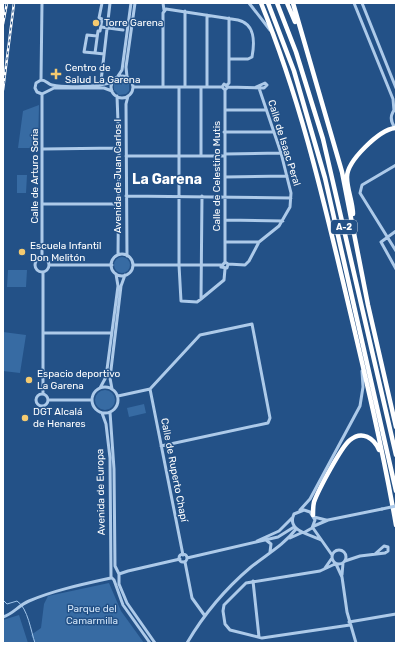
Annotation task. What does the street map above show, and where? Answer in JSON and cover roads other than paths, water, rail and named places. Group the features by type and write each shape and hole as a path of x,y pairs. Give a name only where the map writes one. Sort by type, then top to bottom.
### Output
{"highway":[{"path":"261,3 282,57 309,142 327,212 396,525"},
{"name":"A-2","path":"268,3 294,71 310,120 327,184 396,491"},
{"name":"A-2","path":"277,3 296,52 323,139 396,455"},
{"path":"287,3 306,50"},
{"path":"293,3 333,137 352,222 368,306 396,427"},
{"path":"294,71 298,91 318,159 327,212"},
{"path":"352,222 353,208 347,177 351,164 362,150 385,132 395,129"},
{"path":"387,386 396,416"},
{"path":"314,516 314,501 349,440 360,435 372,439 376,443 384,465"}],"street":[{"path":"41,80 42,3"},
{"path":"95,53 100,46 103,27 104,13 102,3"},
{"path":"97,36 103,27 102,19 99,18 110,3"},
{"path":"41,80 59,85 105,85 112,82 122,70 131,3"},
{"path":"127,77 126,67 135,3"},
{"path":"163,3 165,10"},
{"path":"163,87 165,10 167,3"},
{"path":"249,3 269,29 282,57"},
{"path":"354,3 393,99 395,110 391,120 395,129"},
{"path":"362,3 396,88"},
{"path":"165,10 207,14 229,18 248,24 253,32 253,54 251,59 230,59"},
{"path":"185,11 185,87"},
{"path":"207,14 207,87"},
{"path":"222,87 225,90 229,83 229,18"},
{"path":"103,27 123,30"},
{"path":"97,36 86,35 84,52 104,54"},
{"path":"97,36 104,54 101,81"},
{"path":"41,80 36,83 35,88 38,93 42,94 54,88 104,88 123,98 128,96 133,87 132,81 127,77 118,76"},
{"path":"112,82 112,91"},
{"path":"48,83 48,90"},
{"path":"133,87 222,87 224,84 228,86"},
{"name":"Calle de Isaac Peral","path":"228,86 257,87 274,132 287,176 291,198 290,207 284,221"},
{"path":"180,87 179,265 181,301 197,302 201,299 224,280 225,269 228,264"},
{"path":"201,87 201,156"},
{"name":"Calle de Celestino Mutis","path":"225,90 225,262"},
{"name":"Calle de Arturo Soria","path":"42,94 42,258"},
{"name":"Avenida de Juan Carlos I","path":"117,96 118,255"},
{"name":"Avenida de Juan Carlos I","path":"128,96 126,104 126,196 128,256"},
{"path":"225,110 266,110"},
{"path":"224,132 274,132"},
{"path":"42,149 118,148"},
{"path":"126,156 201,156 281,153"},
{"path":"396,165 362,185 360,193 396,252"},
{"path":"225,177 287,176"},
{"path":"126,196 291,198"},
{"path":"201,299 202,196"},
{"path":"43,204 118,204"},
{"path":"225,220 284,221"},
{"path":"133,265 221,265 225,262 228,264 245,265 249,261 258,242 284,221"},
{"path":"396,231 387,236 381,242 396,269"},
{"path":"225,242 258,242"},
{"path":"100,388 108,387 118,396 118,404 110,412 102,412 95,408 92,400 94,393 100,388 106,377 118,286 116,274 112,265 113,259 118,255 128,256 133,265 131,271 125,275 121,286 110,372 112,389"},
{"path":"43,272 39,271 36,265 37,261 42,258 46,260 49,265"},
{"path":"391,262 396,259"},
{"path":"49,265 112,265"},
{"path":"43,272 48,269 49,265"},
{"path":"221,265 225,269"},
{"path":"43,272 42,393 36,398 37,404 41,406 46,405 49,400"},
{"path":"116,274 125,275"},
{"path":"118,396 150,389 200,335 252,324 270,418 268,423 161,446"},
{"path":"43,333 111,333"},
{"path":"250,544 279,531 310,499 354,419 362,396 362,367"},
{"name":"Calle de Ruperto Chapí","path":"150,389 183,554"},
{"path":"42,393 46,394 49,400"},
{"path":"49,400 92,400"},
{"name":"Avenida de Europa","path":"102,412 106,424 110,458 110,547 113,579"},
{"name":"Avenida de Europa","path":"110,412 114,469 114,561 118,573 118,579"},
{"path":"282,543 328,520 396,506"},
{"path":"300,510 307,510 314,516 328,520"},
{"path":"314,516 313,527 325,544 352,556 375,554"},
{"path":"293,517 295,528"},
{"path":"295,528 321,540"},
{"path":"205,616 192,598 184,562 187,558 278,537 295,528"},
{"path":"187,643 216,600 244,574 282,543 295,528"},
{"path":"266,540 271,544 269,554"},
{"path":"325,544 342,577 350,624 356,643"},
{"path":"320,571 327,566 336,550"},
{"path":"342,577 345,553"},
{"path":"180,560 183,554 187,558"},
{"path":"360,556 320,571 251,582 226,601 223,611 228,628 259,637 350,624 396,614"},
{"path":"112,573 180,560 184,562"},
{"path":"244,574 251,582 259,637"},
{"path":"113,579 123,605 150,643"},
{"path":"3,616 7,616 18,607 42,596 118,579 127,603 155,643"}],"waterway":[{"path":"3,600 7,604 17,601 21,604 29,620 35,643"}],"railway":[{"path":"3,24 7,3"},
{"path":"3,90 14,3"}],"place":[{"name":"Torre Garena","path":"96,23"},
{"name":"Centro de Salud La Garena","path":"56,74"},
{"name":"Escuela Infantil Don Melitón","path":"22,252"},
{"name":"Espacio deportivo La Garena","path":"29,380"},
{"name":"DGT Alcalá de Henares","path":"25,418"}],"district":[{"name":"La Garena","path":"167,179"}],"park label":[{"name":"Parque del Camarmilla","path":"92,614"}]}
